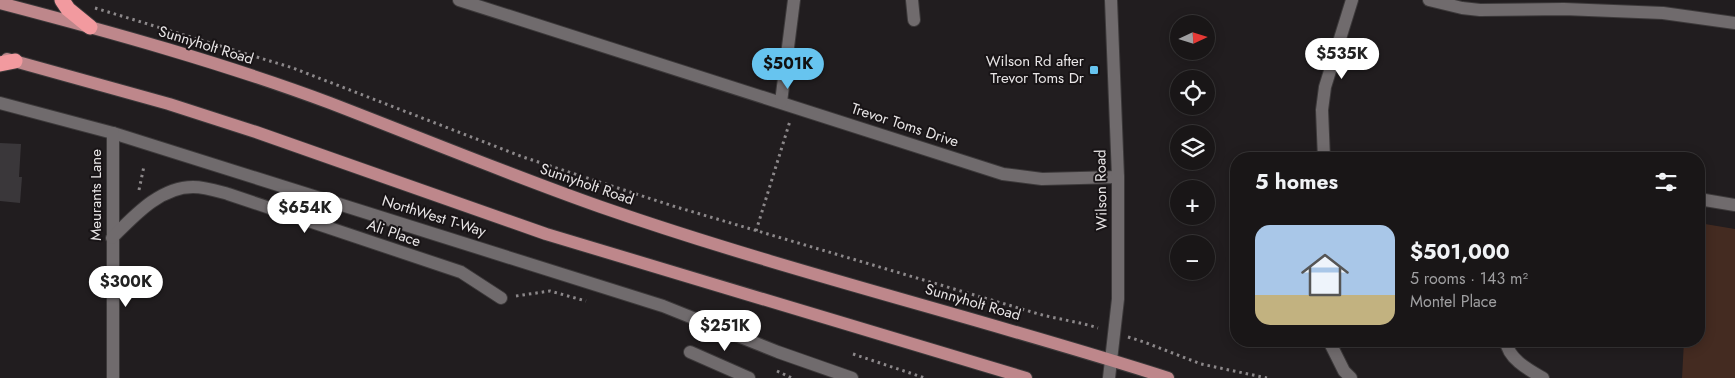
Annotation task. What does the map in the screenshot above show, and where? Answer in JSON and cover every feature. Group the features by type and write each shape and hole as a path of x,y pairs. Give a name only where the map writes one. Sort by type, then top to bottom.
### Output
{"highway":[{"path":"62,0 68,9 90,27"}],"main road":[{"name":"Sunnyholt Road","path":"0,3 90,27 259,78 330,103 500,170 602,207 697,238 1168,378"},
{"path":"5,61 169,104 256,132 546,234 1026,378"}],"street":[{"name":"Trevor Toms Drive","path":"459,0 1003,174 1042,179 1118,177"},
{"path":"781,102 794,0"},
{"path":"912,0 914,20"},
{"name":"Wilson Road","path":"1109,378 1118,299 1118,177 1110,0"},
{"path":"1324,152 1322,110 1325,87 1352,0"},
{"path":"1429,0 1462,8 1480,10 1564,9 1653,13 1735,23"},
{"name":"NorthWest T-Way","path":"0,103 113,133 663,306 778,352 852,378"},
{"name":"Meurants Lane","path":"113,133 113,378"},
{"name":"Ali Place","path":"112,238 138,212 165,194 182,188 202,188 228,194 461,272 501,298"},
{"path":"1705,200 1735,205"},
{"path":"1331,347 1344,371 1351,378"},
{"path":"1508,347 1516,360 1543,378"},
{"path":"690,352 749,378"}],"path":[{"path":"87,5 293,68 523,157 673,206 1050,317 1082,323"},
{"path":"756,230 794,106"},
{"path":"138,195 144,166"},
{"path":"501,298 550,291 596,304"},
{"path":"1144,342 1201,364 1267,378"},
{"path":"853,354 926,378"},
{"path":"775,370 792,378"}],"shaded area":[{"path":"1705,224 1735,229 1735,378 1682,378 1684,347 1705,347"}],"building":[{"path":"0,143 21,144 19,177 22,177 20,203 0,201"}],"place":[{"name":"Wilson Rd after Trevor Toms Dr","path":"1094,70"}]}
